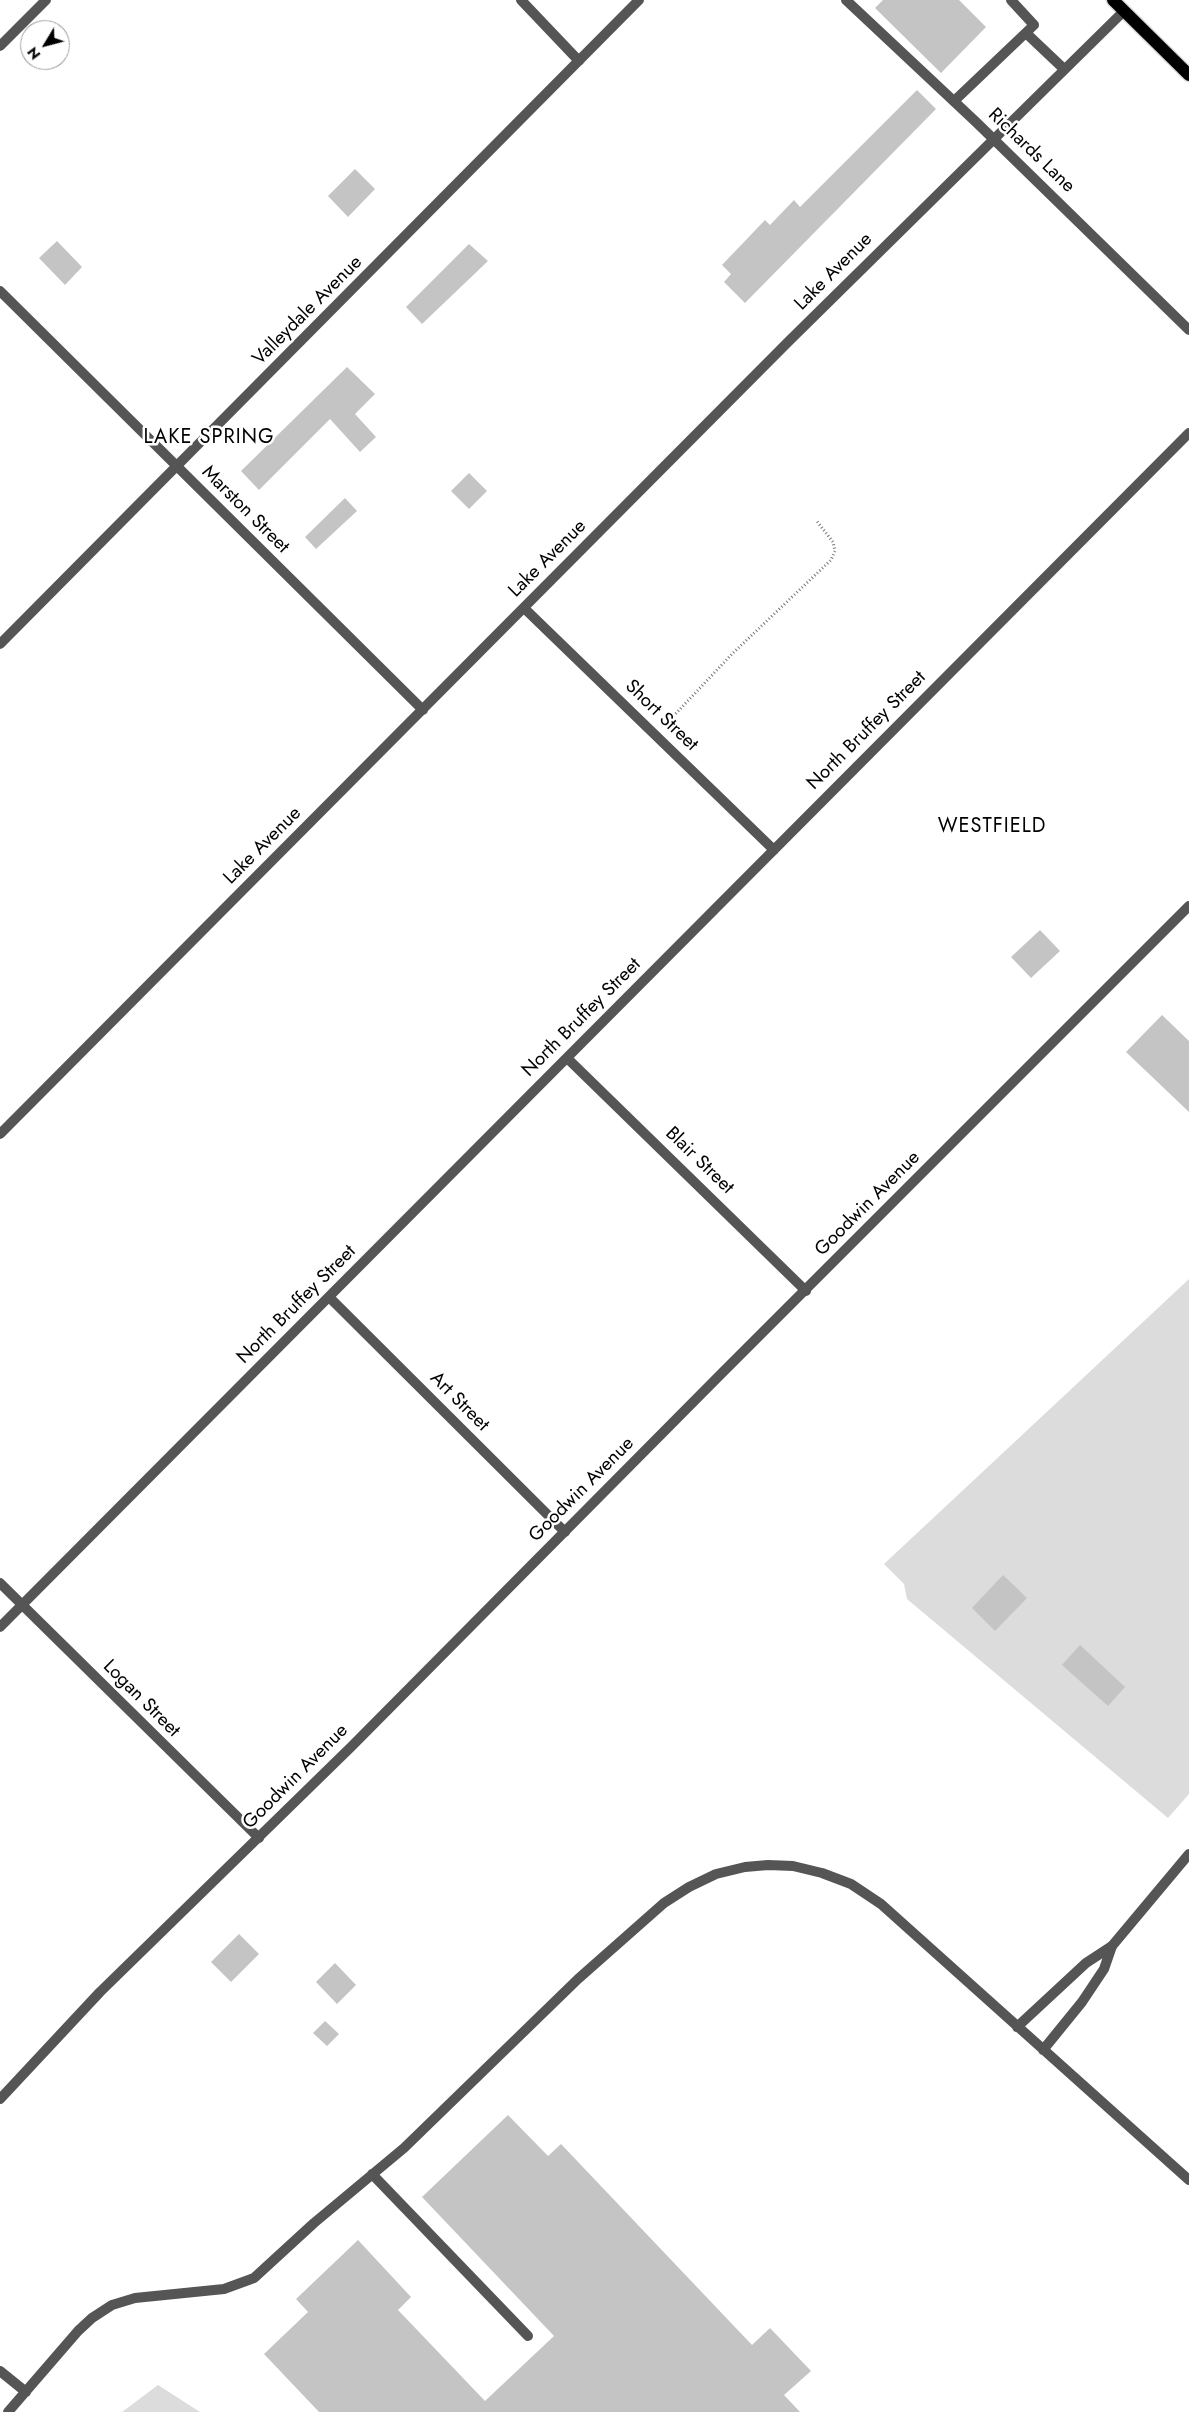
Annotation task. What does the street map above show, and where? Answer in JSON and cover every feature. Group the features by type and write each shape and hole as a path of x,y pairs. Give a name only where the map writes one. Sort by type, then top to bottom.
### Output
{"main road":[{"path":"1113,0 1189,75"}],"street":[{"path":"0,46 46,0"},
{"path":"521,0 579,61"},
{"name":"Valleydale Avenue","path":"0,644 639,0"},
{"name":"Richards Lane","path":"846,0 954,101 1189,330"},
{"path":"954,101 1034,25 1011,0"},
{"name":"Lake Avenue","path":"1,1130 993,139 1124,11"},
{"path":"1026,33 1064,69"},
{"name":"Marston Street","path":"0,291 423,710"},
{"name":"North Bruffey Street","path":"0,1627 1189,433"},
{"name":"Short Street","path":"524,608 774,850"},
{"name":"Goodwin Avenue","path":"0,2099 100,1992 259,1838 1189,906"},
{"name":"Blair Street","path":"567,1058 806,1291"},
{"name":"Art Street","path":"329,1297 565,1532"},
{"name":"Logan Street","path":"0,1583 259,1838"},
{"path":"1017,2028 1086,1963 1112,1946 1189,1854"},
{"path":"8,2412 92,2318 112,2305 135,2298 224,2290 254,2278 404,2148 578,1979 664,1903 689,1886 707,1878 745,1867 768,1865 793,1866 822,1872 850,1884 881,1904 1017,2028 1189,2180"},
{"path":"1043,2050 1093,1986 1104,1969 1112,1946"},
{"path":"372,2174 528,2336"},
{"path":"0,2371 26,2392"}],"path":[{"path":"655,735 732,654 831,560 835,551 834,542 816,520"}],"shaded area":[{"path":"1189,1279 1189,1794 1168,1818 907,1599 904,1584 884,1564"},
{"path":"158,2385 200,2412 122,2412"}],"building":[{"path":"883,0 959,0 986,27 941,73 875,8"},
{"path":"917,90 936,109 745,303 724,282 731,274 722,265 765,220 770,225 794,200 800,207"},
{"path":"355,169 375,189 348,217 328,196"},
{"path":"57,241 82,267 65,285 39,258"},
{"path":"469,244 488,261 422,324 406,307"},
{"path":"347,367 375,394 355,414 376,437 360,452 330,419 259,490 241,471"},
{"path":"469,473 487,491 469,509 451,491"},
{"path":"345,498 357,511 316,549 305,537"},
{"path":"1040,930 1060,951 1031,978 1011,957"},
{"path":"1162,1015 1189,1041 1189,1112 1126,1052"},
{"path":"1003,1575 1027,1598 995,1631 972,1608"},
{"path":"1080,1645 1125,1687 1108,1706 1062,1665"},
{"path":"239,1934 259,1954 231,1982 211,1962"},
{"path":"335,1963 356,1985 337,2004 316,1982"},
{"path":"325,2021 339,2034 327,2046 313,2033"},
{"path":"508,2115 548,2156 561,2144 752,2345 770,2328 811,2371 784,2395 800,2412 319,2412 264,2354 308,2312 296,2299 358,2240 411,2297 398,2310 485,2401 554,2336 422,2197"}],"district":[{"name":"LAKE SPRING","path":"209,438"},
{"name":"WESTFIELD","path":"992,827"}]}
